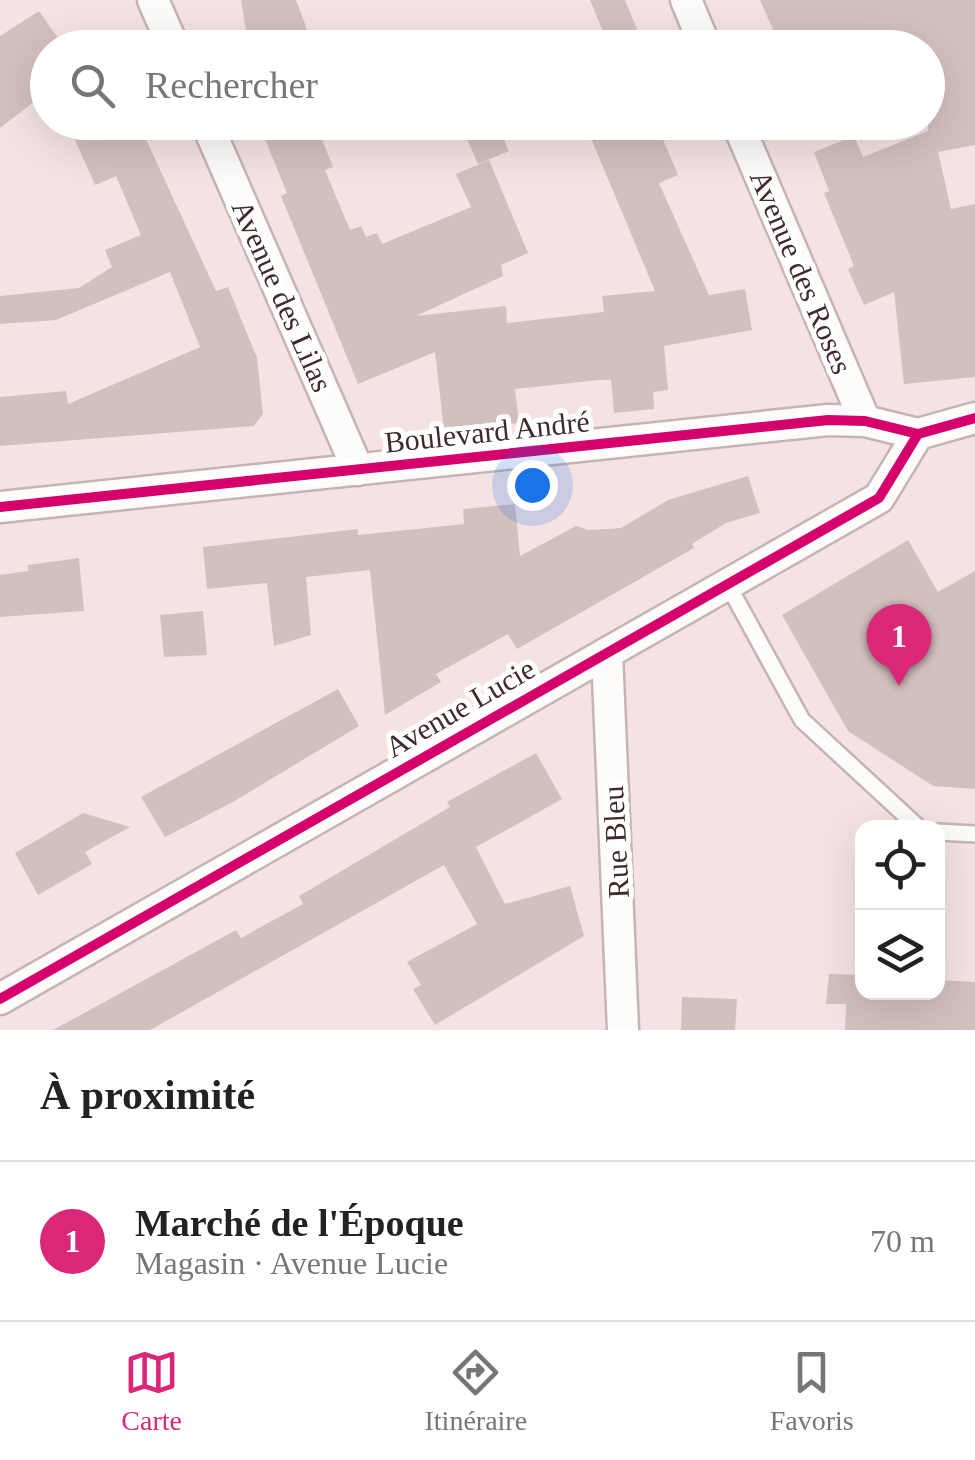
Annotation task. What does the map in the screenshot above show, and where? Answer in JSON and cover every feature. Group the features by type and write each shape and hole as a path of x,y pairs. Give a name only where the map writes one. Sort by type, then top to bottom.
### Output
{"street":[{"path":"153,0 166,30"},
{"path":"686,0 698,30"},
{"name":"Avenue des Lilas","path":"214,140 358,470"},
{"name":"Avenue des Roses","path":"746,140 865,421"},
{"name":"Boulevard André","path":"0,507 828,420 865,421 918,434 975,418"},
{"name":"Avenue Lucie","path":"0,999 879,498 918,434"},
{"name":"Rue Bleu","path":"607,653 623,1030"}],"lane":[{"path":"728,586 802,720 911,820"},
{"path":"945,832 975,834"}],"building":[{"path":"241,0 296,0 307,30 246,30"},
{"path":"590,0 625,0 637,30 602,30"},
{"path":"760,0 975,0 975,145 938,152 951,209 975,204 975,377 904,384 894,292 864,305 848,269 854,266 824,193 829,191 814,152 844,140 856,140 863,157 906,140 945,140 945,30 773,30"},
{"path":"39,11 52,30 30,30 30,105 0,128 0,36"},
{"path":"75,140 146,140 216,291 228,287 257,358 263,414 254,426 0,446 0,397 66,391 68,404 200,347 170,272 56,320 0,324 0,296 79,288 112,267 105,250 141,235 116,176 95,185"},
{"path":"265,140 322,140 333,167 325,170 350,230 361,226 366,237 377,233 382,244 471,207 456,174 489,160 528,253 501,265 503,276 416,316 506,306 507,323 604,312 602,296 655,291 592,140 663,140 678,175 659,183 709,295 745,289 752,330 664,346 668,390 653,392 654,409 614,413 611,380 599,380 515,389 519,423 444,430 435,352 358,384 281,196 287,193"},
{"path":"467,140 504,140 509,151 478,164"},
{"path":"748,476 760,513 726,523 692,544 694,548 517,649 508,634 436,674 441,682 385,715 370,570 306,577 311,635 274,646 267,583 207,589 203,547 358,529 358,535 464,524 463,509 515,504 520,556 576,526 589,530 621,528 668,500"},
{"path":"908,540 938,592 975,571 975,789 933,786 848,731 782,615"},
{"path":"79,558 84,611 0,617 0,575 28,571 28,565"},
{"path":"203,611 207,655 164,657 160,615"},
{"path":"338,689 359,726 233,802 165,837 141,797"},
{"path":"536,753 562,799 476,847 505,904 570,886 584,936 435,1025 413,989 421,985 407,962 477,924 444,865 150,1030 53,1030 236,930 241,938 303,904 299,896 450,807 447,802"},
{"path":"83,813 130,827 85,852 92,864 38,895 15,853"},
{"path":"829,974 855,975 855,1000 945,1000 945,980 975,982 975,1030 845,1030 846,1004 826,1004"},
{"path":"682,997 737,999 735,1030 681,1030"}],"cycle path":[{"path":"0,507 828,420 865,421 918,434 975,418"},
{"path":"0,999 879,498 918,434"}],"place":[{"name":"Marché de l'Époque","path":"899,686"}]}
